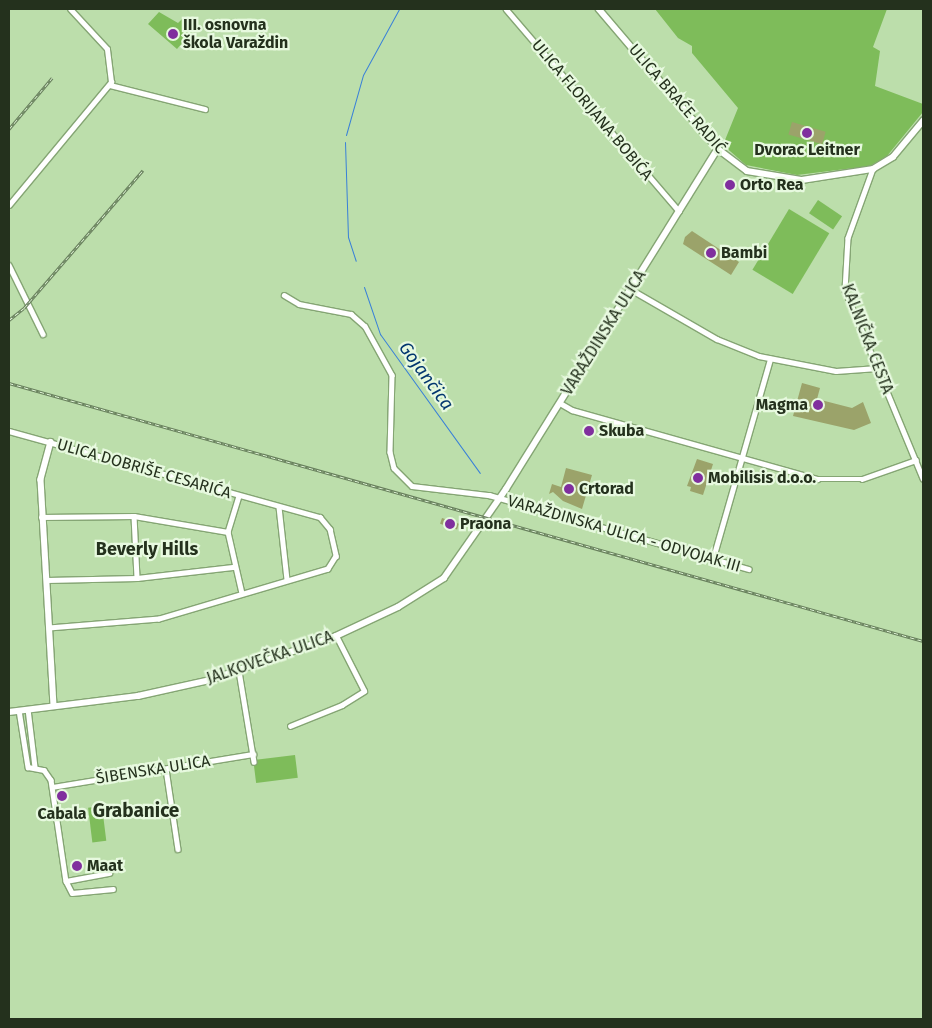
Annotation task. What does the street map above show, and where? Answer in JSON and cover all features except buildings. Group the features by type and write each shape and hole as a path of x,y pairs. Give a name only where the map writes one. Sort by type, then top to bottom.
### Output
{"main road":[{"name":"ULICA BRAĆE RADIĆ","path":"599,9 718,149 739,167 780,179 810,180 873,169 893,157 923,121"},
{"name":"VARAŽDINSKA ULICA","path":"487,516 500,499 632,290 718,149"},
{"path":"51,442 41,480 41,517 54,706"},
{"name":"JALKOVEČKA ULICA","path":"9,711 167,691 239,671 336,636 398,607 439,581 460,560 487,516"}],"street":[{"path":"9,205 110,85 113,70 107,50 70,9"},
{"name":"ULICA FLORIJANA BOBIĆA","path":"506,9 679,211"},
{"path":"110,85 205,109"},
{"name":"KALNIČKA CESTA","path":"873,169 848,238 843,267 845,290 923,478"},
{"path":"9,265 43,334"},
{"path":"632,290 717,339 770,359 836,371 877,368"},
{"name":"VARAŽDINSKA ULICA - ODVOJAK III","path":"284,295 299,304 356,317 372,335 392,375 390,452 394,468 402,479 422,490 463,491 500,499 749,568"},
{"path":"712,558 770,359"},
{"path":"560,404 572,410 817,479 840,480 879,475 916,460"},
{"name":"ULICA DOBRIŠE CESARIĆA","path":"9,431 326,522 336,556 328,569 135,624 49,628"},
{"path":"239,496 228,532 234,567 242,593"},
{"path":"279,507 287,580"},
{"path":"41,517 134,516 228,532"},
{"path":"134,516 137,578"},
{"path":"46,580 137,578 234,567"},
{"path":"290,726 342,705 364,691 336,636"},
{"path":"239,671 254,762"},
{"path":"28,709 35,767"},
{"path":"19,710 28,768 35,767 48,774 52,787 66,880 72,893 113,889"},
{"name":"ŠIBENSKA ULICA","path":"52,787 254,754"},
{"path":"166,769 178,849"},
{"path":"66,880 109,873"}],"green space":[{"path":"655,9 887,9 873,47 880,51 875,86 923,104 923,112 887,156 870,166 797,175 746,165 723,145 738,108 692,53 692,46 678,38"},
{"path":"159,12 178,23 184,17 196,27 177,49 148,24"},
{"path":"818,200 842,216 833,229 809,213"},
{"path":"789,209 829,233 793,294 752,270"},
{"path":"295,755 298,778 256,783 253,760"},
{"path":"102,806 106,841 92,842 88,808"}],"waterway":[{"name":"Gojančica","path":"346,135 363,75 399,9"},
{"name":"Gojančica","path":"345,142 348,237 356,261"},
{"name":"Gojančica","path":"364,287 380,334 480,473"}],"railway":[{"path":"9,129 52,78"},
{"path":"9,320 24,308 143,170"},
{"path":"9,383 923,641"}],"place":[{"name":"III. osnovna škola Varaždin","path":"173,34"},
{"name":"Dvorac Leitner","path":"807,133"},
{"name":"Orto Rea","path":"730,185"},
{"name":"Bambi","path":"711,253"},
{"name":"Magma","path":"818,405"},
{"name":"Skuba","path":"589,431"},
{"name":"Mobilisis d.o.o.","path":"698,478"},
{"name":"Crtorad","path":"569,489"},
{"name":"Praona","path":"450,524"},
{"name":"Cabala","path":"62,796"},
{"name":"Maat","path":"77,866"}],"district":[{"name":"Beverly Hills","path":"147,549"},
{"name":"Grabanice","path":"136,811"}]}
